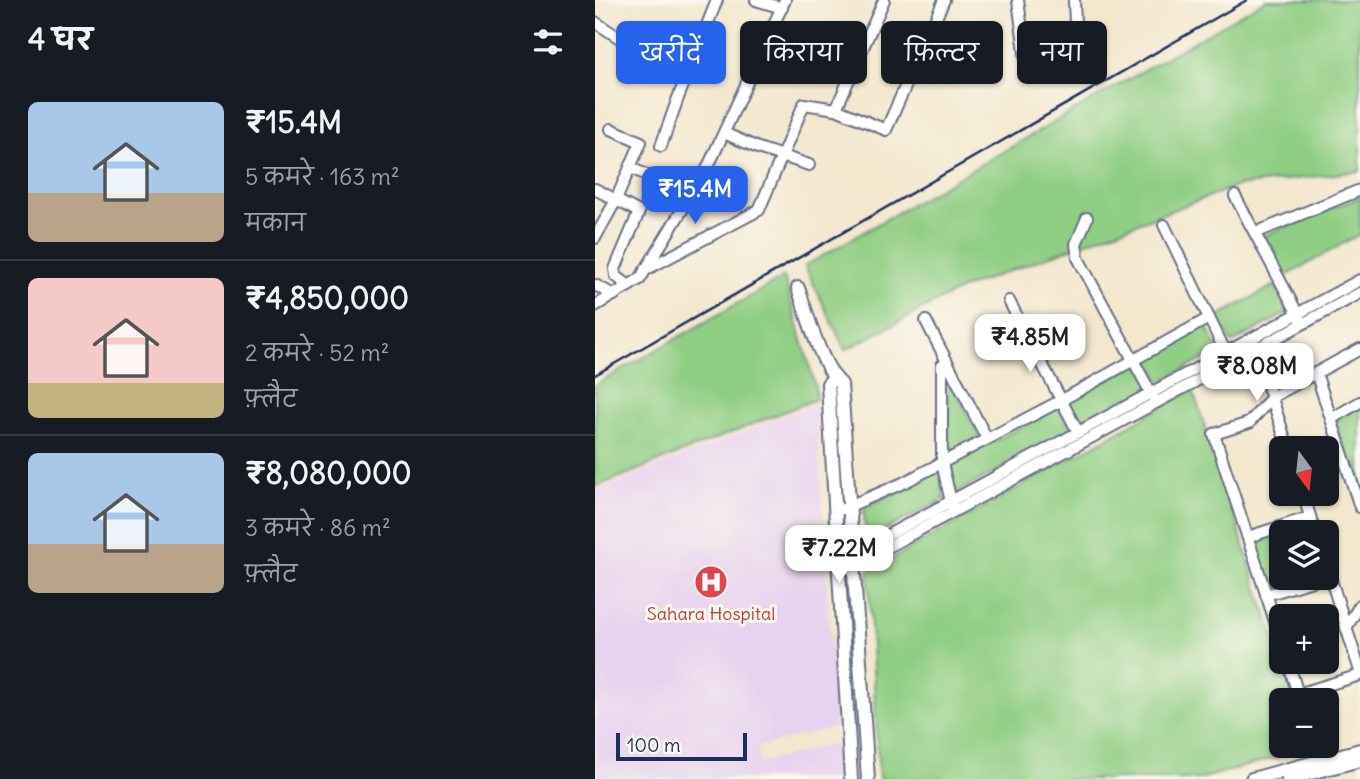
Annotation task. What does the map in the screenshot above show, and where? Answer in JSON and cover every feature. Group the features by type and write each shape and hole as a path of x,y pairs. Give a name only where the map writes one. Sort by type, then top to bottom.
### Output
{"street":[{"path":"709,21 717,0"},
{"path":"595,306 640,279 724,133 783,4 755,0"},
{"path":"836,109 884,0"},
{"path":"645,270 759,210 804,103 836,109 886,130 944,0"},
{"path":"1018,0 1021,21"},
{"path":"1074,0 1075,21"},
{"path":"595,22 616,36"},
{"path":"661,146 683,84"},
{"path":"595,238 616,200 641,142 611,129"},
{"path":"724,133 758,148 810,165"},
{"path":"631,168 690,195"},
{"path":"595,189 639,212 615,269 616,276 629,286"},
{"path":"1255,233 1360,190"},
{"path":"1235,196 1301,318"},
{"path":"1087,218 1076,244 1078,258 1153,398"},
{"path":"1164,225 1226,352"},
{"path":"952,506 1078,432 1256,349 1360,280"},
{"path":"595,285 614,295"},
{"path":"798,288 817,342 834,378 828,384 843,509 853,559 867,779"},
{"path":"839,563 853,559 1153,398 1226,352 1360,293"},
{"path":"1009,301 1078,432"},
{"path":"843,509 942,463 1209,318"},
{"path":"926,321 987,439"},
{"path":"1256,349 1284,436"},
{"path":"1269,604 1214,434 1249,423 1272,397 1360,349"},
{"path":"947,362 942,365 942,463 952,506"},
{"path":"1316,373 1360,508"},
{"path":"1331,418 1360,402"},
{"path":"1307,506 1311,520"},
{"path":"843,509 839,563 851,779"},
{"path":"1248,537 1310,517"},
{"path":"1266,595 1280,590"},
{"path":"1292,674 1299,694 1360,673 1332,590"},
{"path":"1346,628 1360,605"},
{"path":"1252,779 1360,750"},
{"path":"1288,779 1360,760"}],"shaded area":[{"name":"Sahara Hospital","path":"816,404 836,727 758,747 760,763 838,743 840,779 595,779 595,491"}],"green space":[{"path":"1266,0 1360,0 1360,171 1237,186 961,289 845,350 805,266"},
{"path":"1360,197 1360,234 1284,277 1263,236"},
{"path":"784,277 815,386 816,399 595,487 595,385"},
{"path":"1275,285 1289,312 1232,343 1217,317"},
{"path":"1205,324 1219,351 1161,382 1147,357"},
{"path":"1140,362 1154,386 1080,427 1066,402"},
{"path":"948,376 980,437 948,456"},
{"path":"1193,390 1269,623 1269,674 1286,674 1290,688 1269,688 1269,758 1275,758 1200,779 879,779 868,572"},
{"path":"1058,407 1072,431 956,493 949,466"},
{"path":"1360,407 1360,493 1335,421"},
{"path":"939,471 945,499 867,539 863,509"},
{"path":"1269,534 1269,583 1255,539"}],"railway":[{"path":"595,375 1247,0"}],"place":[{"name":"Sahara Hospital","path":"711,582"}]}
